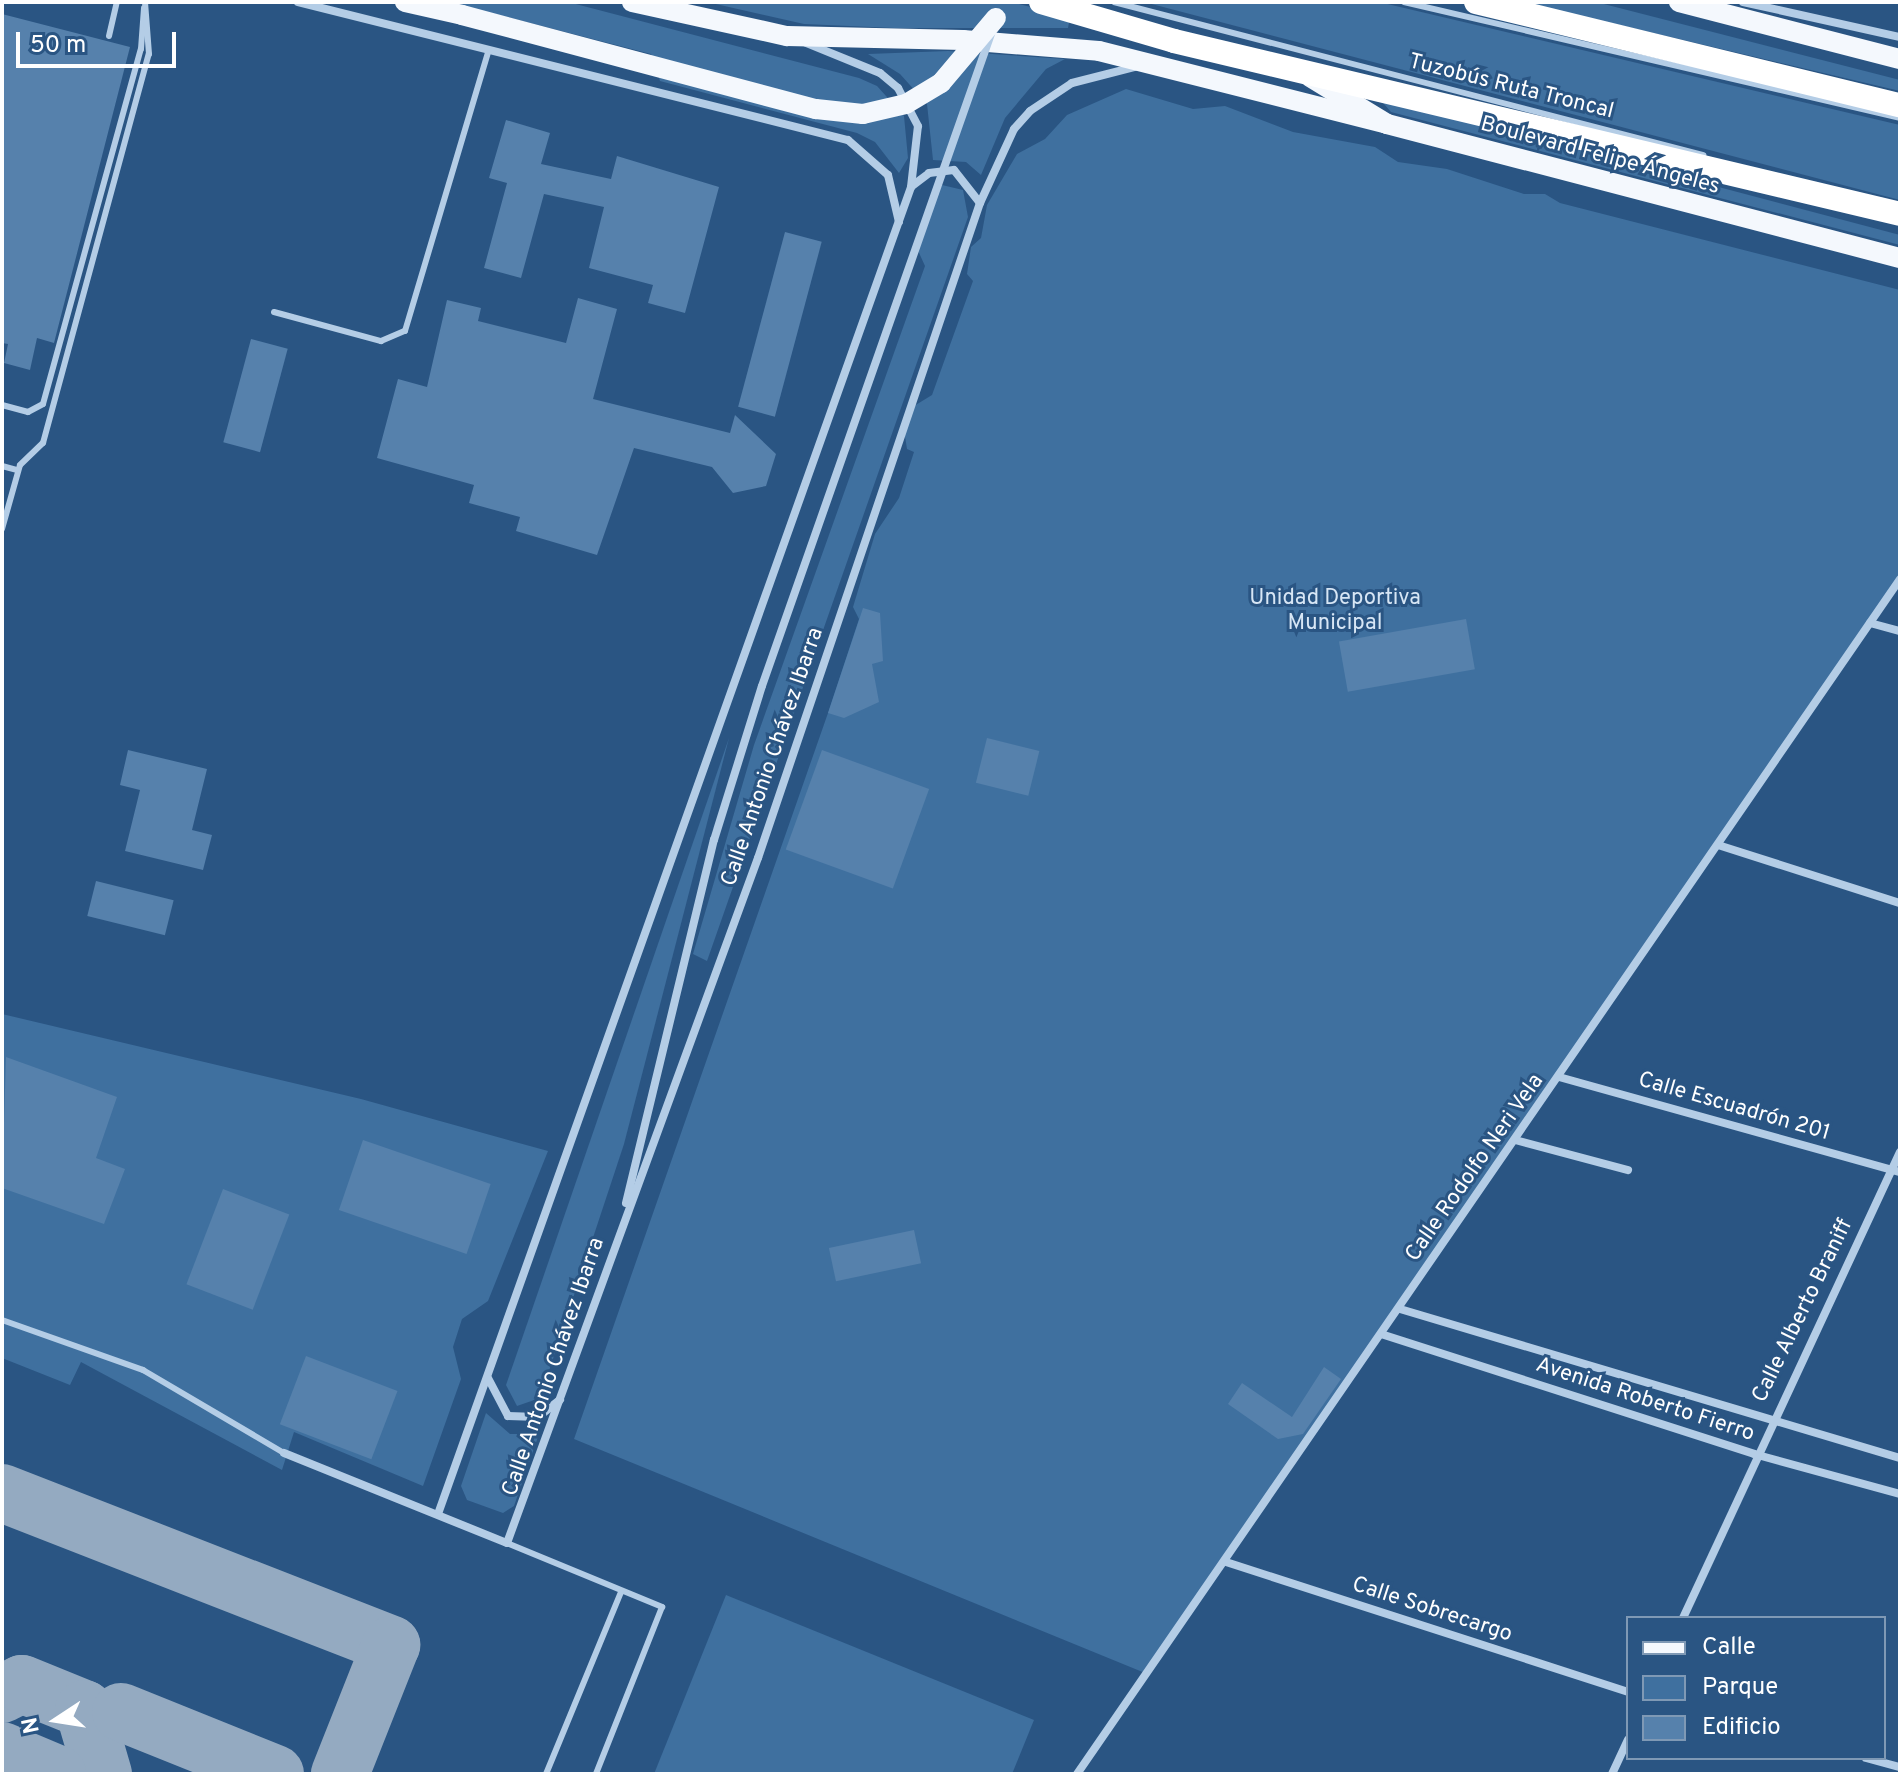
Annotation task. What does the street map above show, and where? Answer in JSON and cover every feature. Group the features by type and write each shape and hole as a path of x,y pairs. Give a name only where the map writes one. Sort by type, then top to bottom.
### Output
{"highway":[{"name":"Boulevard Felipe Ángeles","path":"1041,2 1300,71 1900,214"},
{"path":"1476,2 1900,105"}],"main road":[{"path":"405,2 816,109 863,114 906,104 941,83 997,10"},
{"path":"632,2 787,36 1064,46 1387,124"},
{"path":"1679,2 1900,59"},
{"name":"Boulevard Felipe Ángeles","path":"1300,71 1387,124 1900,258"}],"street":[{"path":"298,2 848,140 888,175 900,226"},
{"path":"1743,2 1900,37"},
{"path":"616,1243 714,840 762,686 997,10"},
{"path":"438,1514 900,226 911,187 918,126 898,88 850,59 787,36"},
{"name":"Calle Antonio Chávez Ibarra","path":"507,1543 758,858 980,203 1014,129 1050,94 1119,68 1152,66"},
{"path":"911,187 929,173 954,170 980,203"},
{"name":"Calle Rodolfo Neri Vela","path":"1077,1774 1226,1562 1900,579"},
{"path":"1870,623 1900,631"},
{"path":"1718,845 1900,903"},
{"name":"Calle Escuadrón 201","path":"1559,1077 1896,1171"},
{"path":"1515,1140 1628,1170"},
{"name":"Calle Alberto Braniff","path":"1684,1616 1754,1454 1896,1171 1900,1152"},
{"name":"Avenida Roberto Fierro","path":"1400,1309 1769,1424 1900,1458"},
{"name":"Avenida Roberto Fierro","path":"1381,1334 1754,1454 1900,1494"},
{"path":"487,1377 508,1416 538,1417 560,1400"},
{"path":"284,1453 507,1543"},
{"name":"Calle Sobrecargo","path":"1226,1562 1626,1691"},
{"path":"1612,1774 1626,1744"},
{"path":"1874,1760 1900,1767"}],"lane":[{"path":"109,36 117,2"},
{"name":"Tuzobús Ruta Troncal","path":"1114,2 1900,205"},
{"path":"1404,2 1900,118"},
{"path":"2,405 28,412 43,404 141,49 145,4"},
{"path":"2,529 17,470 43,443 149,54 145,4"},
{"path":"274,312 381,341 405,331 489,50"},
{"path":"2,466 17,470"},
{"path":"2,1320 143,1370 284,1453"},
{"path":"507,1543 662,1607 596,1774"},
{"path":"546,1774 621,1592"}],"green space":[{"path":"448,2 568,2 859,78 877,86 904,116 908,158 899,173 875,142 857,133 660,81 651,54"},
{"path":"707,2 1011,2 1070,17 1068,28 894,28 804,24"},
{"path":"1144,2 1379,2 1900,125 1900,200"},
{"path":"1522,2 1596,2 1900,80 1900,91"},
{"path":"948,51 1065,59 1046,69 1005,118 981,175 966,162 933,160 927,104 900,74 868,54"},
{"name":"Unidad Deportiva Municipal","path":"1126,89 1193,109 1225,106 1293,132 1375,147 1398,162 1447,169 1524,194 1545,194 1560,203 1900,290 1900,584 1145,1673 574,1439 828,713 859,619 853,607 875,534 899,498 914,452 907,449 904,430 914,406 932,395 973,281 967,274 971,247 981,238 987,205 1017,154 1045,139 1067,115"},
{"path":"1378,97 1900,235 1900,245 1391,112"},
{"path":"942,185 963,190 968,217 707,961 693,954 754,745 925,266 915,244"},
{"path":"729,738 624,1144 540,1398 517,1406 506,1385"},
{"path":"2,1014 361,1099 548,1151 488,1301 462,1319 453,1347 461,1379 423,1486 294,1432 282,1470 81,1362 70,1385 2,1358"},
{"path":"486,1413 510,1434 539,1434 514,1506 503,1513 467,1500 461,1486"},
{"path":"726,1595 1034,1720 1012,1774 654,1774"}],"building":[{"path":"2,14 130,47 54,343 37,338 30,370 4,363 8,344 2,343"},
{"path":"506,120 550,133 541,164 611,179 617,156 719,187 685,313 648,303 653,285 589,268 604,207 544,194 521,278 484,268 507,183 489,178"},
{"path":"785,232 822,242 775,417 738,407"},
{"path":"578,298 617,309 593,399 730,433 735,415 776,454 766,486 733,493 712,467 634,448 597,555 516,531 520,517 469,503 474,485 377,458 398,379 427,387 447,300 481,308 478,321 566,343"},
{"path":"251,339 288,349 260,452 223,442"},
{"path":"863,608 880,613 883,661 872,664 879,702 844,718 828,713"},
{"path":"1466,619 1475,669 1348,692 1339,641"},
{"path":"987,738 1039,751 1028,796 976,783"},
{"path":"128,750 207,769 192,830 212,835 203,870 125,851 140,790 120,785"},
{"path":"822,750 929,789 893,889 786,850"},
{"path":"96,881 174,900 165,935 87,916"},
{"path":"6,1057 117,1097 96,1158 125,1169 104,1224 2,1188"},
{"path":"363,1140 491,1184 467,1254 339,1210"},
{"path":"223,1189 289,1214 253,1310 186,1284"},
{"path":"914,1230 921,1263 836,1281 829,1248"},
{"path":"306,1356 397,1391 371,1459 280,1424"},
{"path":"1324,1367 1341,1379 1303,1434 1278,1439 1228,1404 1242,1383 1292,1417"}],"taxiway":[{"path":"2,1493 391,1645 340,1774"},
{"path":"2,1694 22,1684 84,1709 103,1774"},
{"path":"121,1712 275,1774"},
{"path":"2,1751 57,1774"}]}
